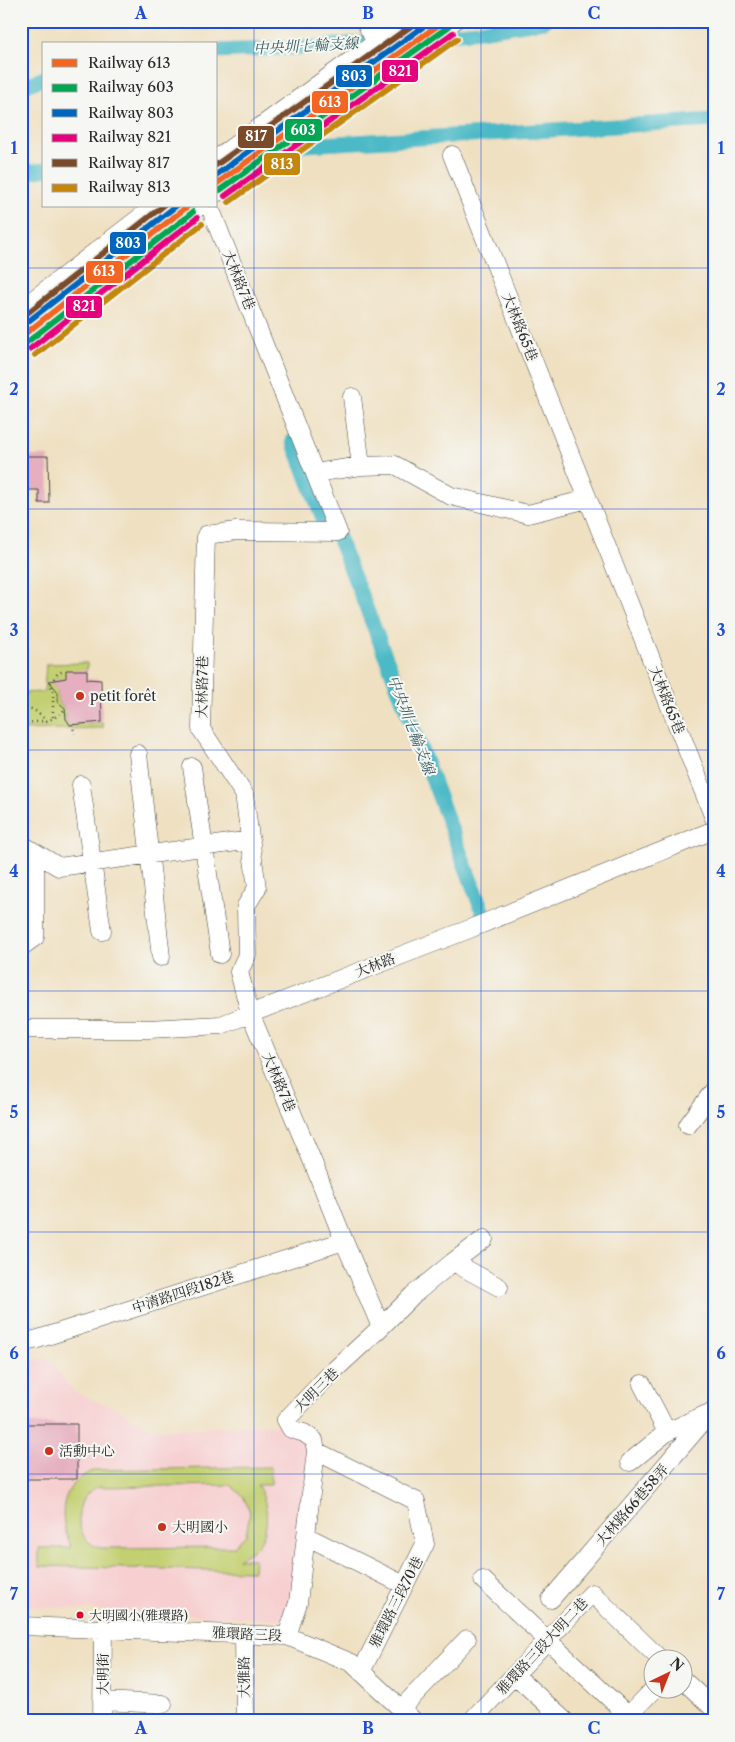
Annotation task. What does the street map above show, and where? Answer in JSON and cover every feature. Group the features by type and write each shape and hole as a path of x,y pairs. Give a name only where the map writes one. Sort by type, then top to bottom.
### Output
{"street":[{"path":"365,21 376,43"},
{"path":"218,158 405,21"},
{"path":"218,192 454,21"},
{"path":"358,56 409,53"},
{"name":"大林路65巷","path":"452,155 714,818"},
{"path":"21,308 152,208"},
{"path":"21,345 206,210"},
{"name":"大林路7巷","path":"206,210 338,532 236,531 206,535 201,729 244,794 257,888 246,906 247,955 239,972 250,1013 381,1327"},
{"path":"352,397 361,466"},
{"path":"315,473 361,466 395,465 451,496 528,514 588,499"},
{"path":"138,754 161,957"},
{"path":"192,767 220,954"},
{"path":"81,785 102,931"},
{"name":"大林路","path":"21,1029 149,1029 221,1025 467,930 714,830"},
{"path":"28,849 59,868 251,840"},
{"path":"21,947 35,936 28,849"},
{"path":"688,1125 714,1090"},
{"name":"大明三巷","path":"316,1451 314,1440 304,1433 291,1429 286,1420 329,1375 381,1327 413,1294 484,1239"},
{"name":"中清路四段182巷","path":"21,1343 344,1241"},
{"path":"453,1262 499,1287"},
{"path":"642,1384 668,1432"},
{"name":"大林路66巷58弄","path":"630,1462 668,1432 713,1411"},
{"name":"大林路66巷58弄","path":"551,1599 713,1411"},
{"path":"288,1636 298,1603 316,1451"},
{"name":"雅環路三段70巷","path":"316,1451 416,1501 425,1544 361,1672"},
{"path":"306,1536 404,1585"},
{"path":"483,1580 628,1719 644,1700"},
{"name":"雅環路三段大明二巷","path":"471,1721 592,1593 651,1650"},
{"name":"雅環路三段","path":"21,1626 288,1636 352,1662 414,1721"},
{"name":"大明街","path":"102,1721 103,1628"},
{"name":"大雅路","path":"244,1634 245,1721"},
{"path":"401,1709 467,1639"},
{"path":"515,1674 565,1721"},
{"path":"692,1688 714,1709"},
{"path":"102,1701 162,1704"}],"path":[{"path":"53,717 53,690 50,684 58,673 64,671"},
{"path":"21,706 30,707 37,711 47,722"},
{"path":"22,736 22,723 47,722 53,717 60,715 65,709"},
{"path":"73,724 74,734"}],"shaded area":[{"name":"大明國小","path":"48,1358 74,1392 122,1411 154,1430 280,1424 311,1447 288,1620 21,1606 21,1364"}],"green space":[{"path":"87,663 87,670 66,679 54,680 53,686 58,690 58,702 67,711 65,715 68,725 102,722 103,728 21,730 21,693 44,692 46,664"},
{"path":"271,1467 271,1485 257,1485 264,1498 266,1513 263,1536 256,1547 238,1559 254,1559 253,1571 39,1566 39,1548 72,1548 64,1525 64,1502 74,1483 95,1470","holes":["230,1485 243,1496 250,1512 246,1535 233,1547 101,1548 93,1545 85,1538 80,1526 79,1511 81,1504 89,1492 98,1487"]}],"building":[{"path":"21,456 48,456 49,503 39,503 39,490 21,490"},
{"name":"petit forêt","path":"66,670 87,670 87,679 101,680 102,722 70,725 66,719 65,708 58,702 58,692 49,681 66,678"},
{"name":"活動中心","path":"21,1424 77,1424 77,1479 21,1479"}],"waterway":[{"name":"中央圳七輪支線","path":"218,51 316,47 480,31 544,21"},
{"name":"中央圳七輪支線","path":"21,87 42,79"},
{"path":"289,146 714,120"},
{"path":"21,173 42,170"},
{"path":"293,441 324,521"},
{"name":"中央圳七輪支線","path":"338,537 395,680 483,913"}],"rail line":[{"name":"817","path":"218,164 418,21"},
{"name":"803","path":"218,174 431,21"},
{"name":"613","path":"218,183 444,21"},
{"name":"603","path":"220,190 448,27"},
{"name":"821","path":"225,196 453,33"},
{"name":"813","path":"229,202 457,39"},
{"name":"817","path":"21,318 160,208"},
{"name":"803","path":"21,327 173,208"},
{"name":"613","path":"21,337 185,208"},
{"name":"603","path":"26,343 193,212"},
{"name":"821","path":"30,349 197,218"},
{"name":"813","path":"35,355 202,224"}],"place":[{"name":"petit forêt","path":"80,696"},
{"name":"活動中心","path":"49,1451"},
{"name":"大明國小","path":"162,1527"},
{"name":"大明國小(雅環路)","path":"80,1615"}]}
